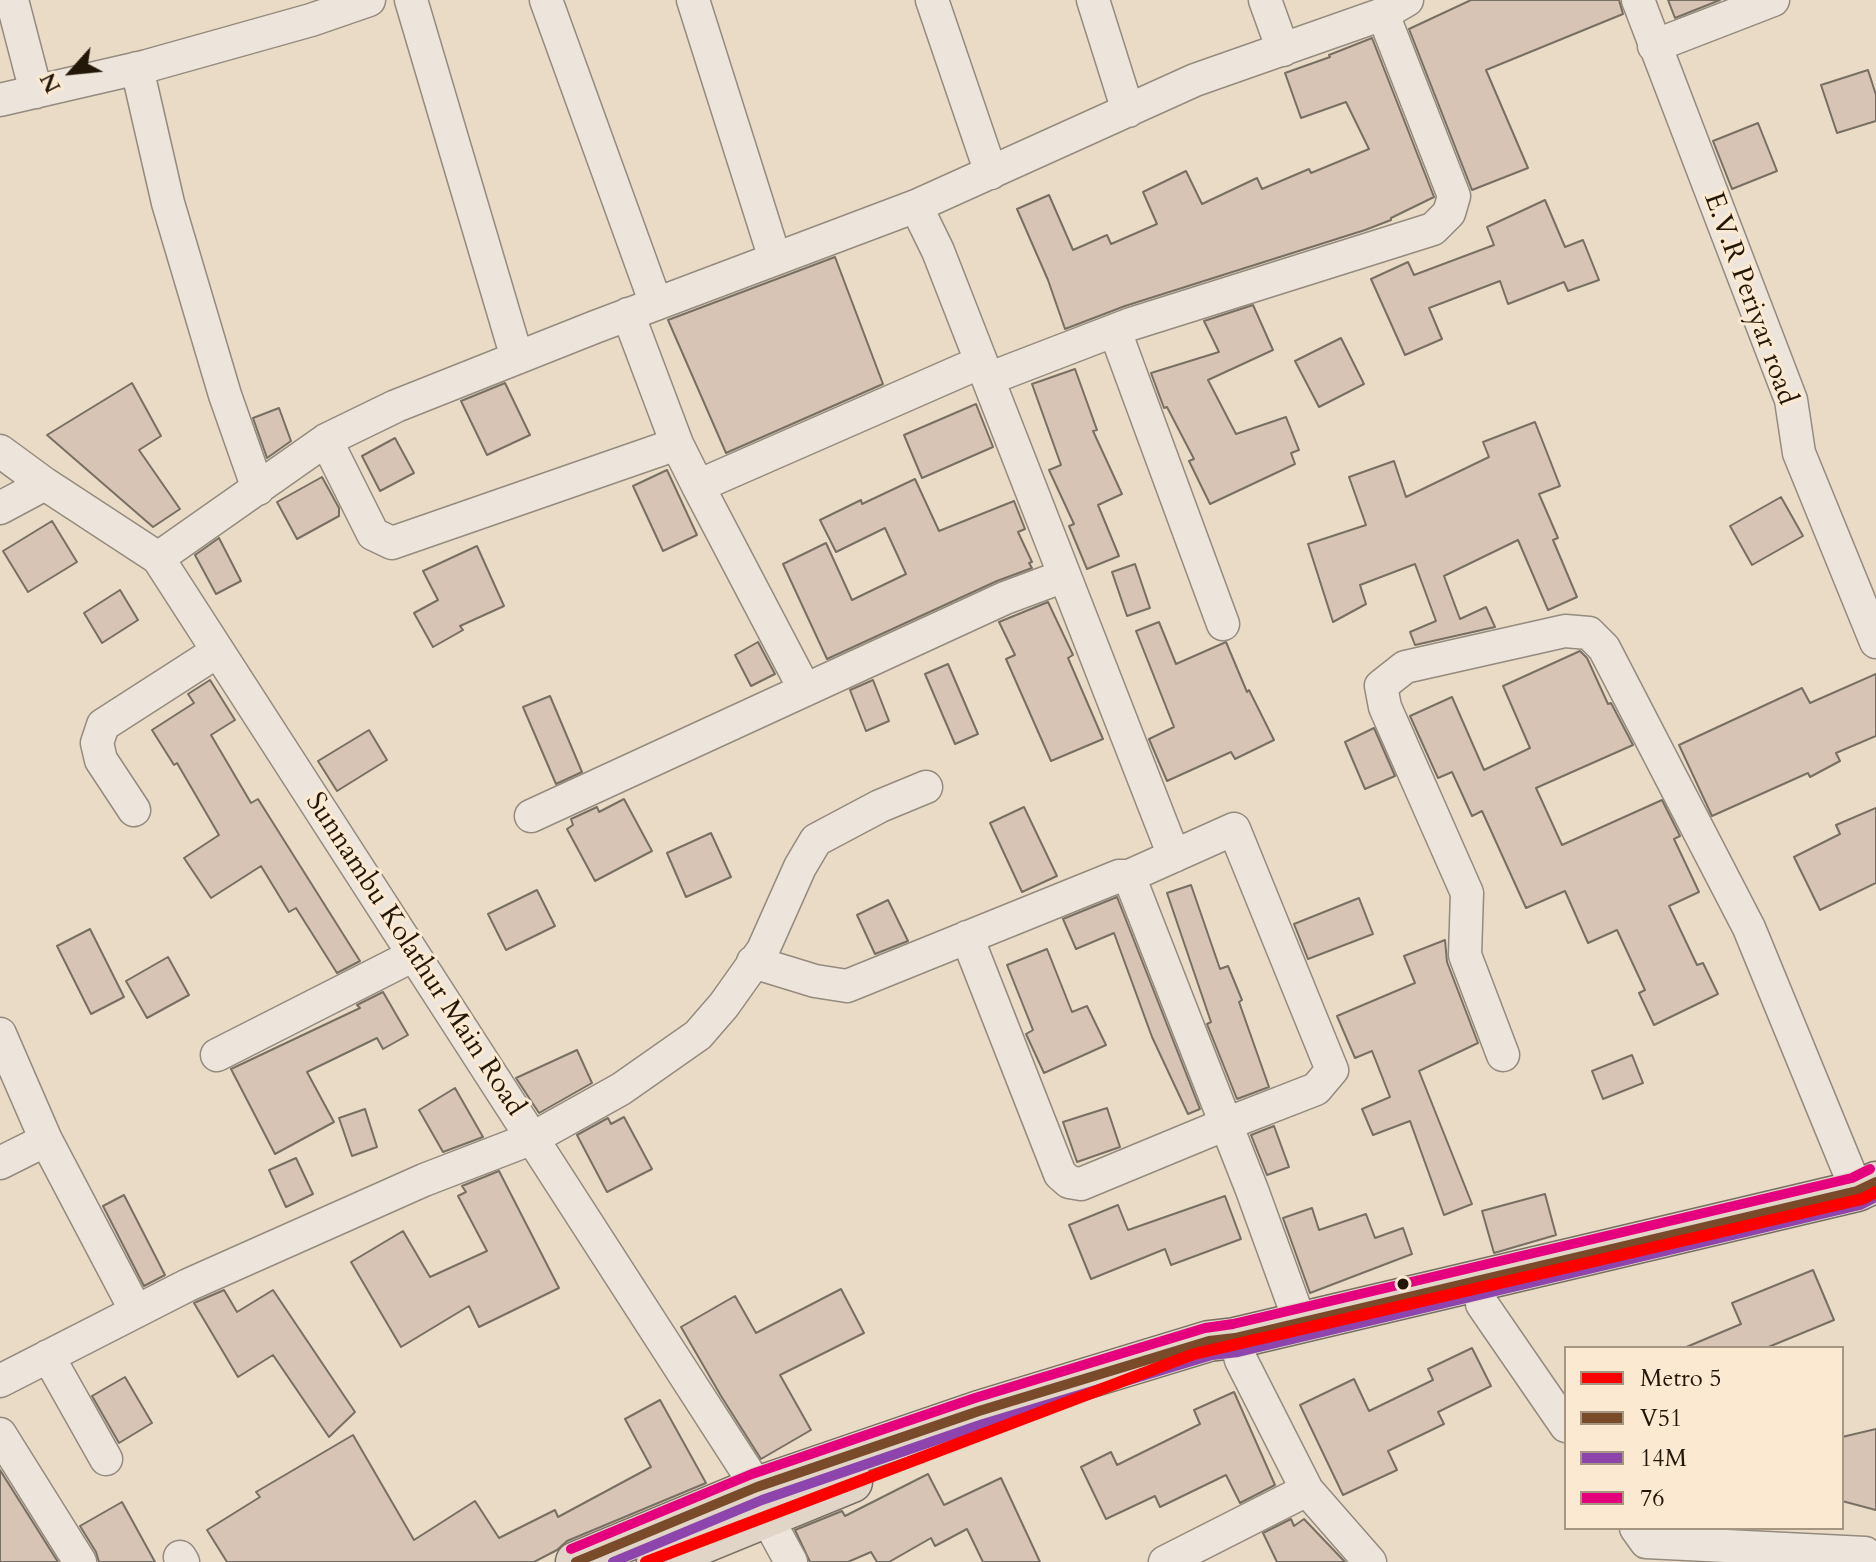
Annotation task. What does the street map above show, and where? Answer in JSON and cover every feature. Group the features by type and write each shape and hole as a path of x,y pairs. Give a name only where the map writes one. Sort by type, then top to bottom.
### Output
{"main road":[{"path":"576,1562 762,1501 979,1411 1209,1341 1238,1349 1482,1304 1870,1195"},
{"path":"1238,1349 1300,1322 1870,1195"},
{"path":"657,1562 762,1501"}],"street":[{"path":"12,0 36,92"},
{"path":"0,100 137,68 309,10 369,0"},
{"path":"411,0 517,358"},
{"path":"546,0 642,309 677,444 805,690"},
{"path":"693,0 775,259"},
{"path":"932,0 991,173"},
{"path":"1093,0 1128,111"},
{"path":"1265,0 1283,50"},
{"name":"E.V.R Periyar road","path":"1638,0 1791,400 1799,453 1876,642"},
{"path":"1654,46 1767,1"},
{"path":"158,558 326,440 396,406 916,206 1195,80 1395,7 1454,196 1449,213 1433,229 985,370 698,486"},
{"path":"137,68 168,203 217,369 258,489"},
{"path":"916,206 938,251 1174,856"},
{"path":"1115,331 1223,624"},
{"path":"326,440 373,534 392,543 677,444"},
{"name":"Sunnambu Kolathur Main Road","path":"0,451 158,558 533,1138 762,1501 791,1562"},
{"path":"0,508 45,484"},
{"path":"531,816 1005,598 1064,576"},
{"path":"1503,1055 1465,955 1467,893 1385,707 1381,686 1405,667 1565,631 1589,633 1604,648 1749,928 1870,1195"},
{"path":"134,810 101,760 97,743 103,725 218,651"},
{"path":"0,1381 136,1311 424,1180 533,1138 621,1089 698,1035 724,1005 763,950 800,867 816,840 880,806 926,787"},
{"path":"753,962 815,981 847,986 967,937 1119,876 1129,876 1234,829 1332,1070 1316,1089 1081,1184 1069,1182 1060,1174 967,937"},
{"path":"1129,876 1300,1322"},
{"path":"217,1055 414,955"},
{"path":"0,1034 46,1140 136,1311"},
{"path":"0,1163 46,1140"},
{"path":"1482,1304 1564,1423"},
{"path":"1238,1349 1307,1490 1370,1562"},
{"path":"48,1356 106,1459"},
{"path":"0,1434 80,1562"},
{"path":"1165,1562 1307,1490"},
{"path":"1647,1544 1871,1554"}],"building":[{"path":"1471,0 1619,0 1623,14 1486,70 1528,168 1472,190 1409,29"},
{"path":"1668,0 1720,0 1675,18"},
{"path":"1372,38 1434,197 1365,230 1125,306 1065,329 1048,280 1017,209 1049,195 1073,250 1107,235 1111,244 1157,224 1143,192 1186,171 1202,204 1257,178 1262,189 1369,149 1346,102 1301,118 1285,73"},
{"path":"1868,70 1876,95 1876,121 1837,133 1821,85"},
{"path":"1758,123 1777,171 1732,189 1713,141"},
{"path":"1545,200 1565,247 1583,240 1599,280 1568,291 1564,282 1508,304 1500,281 1429,308 1442,339 1405,355 1371,279 1408,262 1414,275 1494,245 1487,227"},
{"path":"835,257 883,384 726,453 668,320"},
{"path":"1253,305 1273,350 1208,380 1236,434 1286,417 1299,450 1291,453 1295,464 1210,504 1189,461 1194,459 1167,407 1164,408 1151,373 1219,352 1204,321"},
{"path":"1341,338 1364,384 1319,407 1295,361"},
{"path":"1075,369 1097,430 1093,431 1122,494 1098,505 1119,556 1087,569 1069,526 1074,524 1049,470 1061,465 1032,384"},
{"path":"132,383 161,436 139,450 180,509 153,527 47,435"},
{"path":"505,383 530,435 487,455 461,401"},
{"path":"976,404 993,447 922,478 904,435"},
{"path":"279,408 291,441 267,458 253,418"},
{"path":"1535,422 1560,486 1539,494 1558,538 1553,540 1577,597 1548,610 1518,540 1444,576 1460,619 1486,607 1495,627 1415,645 1410,632 1436,621 1415,564 1360,585 1366,604 1333,622 1308,544 1366,525 1349,477 1394,461 1406,497 1489,457 1483,442"},
{"path":"395,438 414,473 380,491 362,456"},
{"path":"667,470 697,535 663,551 633,486"},
{"path":"322,477 339,508 339,516 297,539 277,502"},
{"path":"915,479 939,531 1014,501 1025,529 1018,532 1032,568 827,659 783,564 826,543 852,600 906,574 885,528 836,552 820,520"},
{"path":"1781,497 1803,536 1752,565 1730,526"},
{"path":"52,521 77,562 28,592 3,551"},
{"path":"219,538 241,581 216,594 195,555"},
{"path":"477,546 504,606 460,626 463,630 433,647 414,613 438,600 423,571"},
{"path":"1135,564 1150,608 1127,616 1112,572"},
{"path":"120,590 138,620 102,643 84,613"},
{"path":"1048,602 1073,655 1068,658 1103,739 1051,761 1006,659 1015,655 999,622"},
{"path":"1159,622 1176,664 1226,642 1247,692 1249,690 1274,740 1235,759 1231,752 1167,781 1149,739 1174,727 1136,631"},
{"path":"758,642 775,674 751,686 735,655"},
{"path":"1580,651 1587,658 1608,704 1611,703 1633,745 1536,788 1562,845 1662,800 1680,836 1674,839 1699,892 1669,906 1697,965 1703,963 1718,994 1654,1025 1639,993 1645,990 1617,930 1588,943 1565,891 1526,908 1482,811 1472,816 1452,772 1438,778 1410,716 1452,697 1484,770 1530,748 1503,686"},
{"path":"948,664 978,734 955,744 925,674"},
{"path":"1876,674 1876,736 1836,753 1840,761 1810,777 1808,773 1712,816 1679,745 1802,688 1810,703"},
{"path":"210,680 235,720 211,735 251,803 258,799 360,961 337,973 296,908 289,912 261,866 211,898 184,858 219,835 177,763 174,765 152,730 194,703 188,694"},
{"path":"873,680 889,721 866,731 850,690"},
{"path":"550,696 582,772 556,784 523,707"},
{"path":"1374,728 1395,776 1365,789 1345,742"},
{"path":"369,730 387,760 337,791 318,761"},
{"path":"624,799 652,851 595,881 567,829 573,825 571,819 597,807 599,812"},
{"path":"1024,807 1057,876 1022,892 990,823"},
{"path":"1876,808 1876,883 1820,910 1794,857 1840,834 1836,825"},
{"path":"711,833 731,877 686,897 667,853"},
{"path":"1191,885 1220,969 1228,966 1242,1000 1239,1002 1269,1087 1237,1099 1207,1024 1211,1022 1167,893"},
{"path":"537,890 555,926 506,950 488,914"},
{"path":"1117,897 1200,1109 1188,1114 1152,1037 1114,933 1076,949 1063,919"},
{"path":"1359,898 1373,934 1308,959 1294,924"},
{"path":"888,900 908,941 875,954 857,915"},
{"path":"90,929 124,997 91,1014 57,946"},
{"path":"1445,940 1447,962 1478,1043 1419,1071 1472,1204 1444,1215 1410,1121 1373,1135 1362,1109 1390,1097 1372,1051 1355,1058 1337,1016 1415,983 1404,956"},
{"path":"1047,949 1072,1012 1087,1006 1106,1045 1044,1073 1026,1034 1033,1030 1007,965"},
{"path":"168,957 189,995 147,1018 126,981"},
{"path":"383,992 408,1035 383,1049 377,1038 307,1072 334,1122 275,1154 231,1069 360,1008 357,1005"},
{"path":"577,1050 592,1083 539,1113 516,1078"},
{"path":"1632,1055 1643,1083 1603,1099 1592,1071"},
{"path":"455,1088 483,1137 443,1152 419,1110"},
{"path":"1107,1108 1120,1147 1077,1162 1063,1122"},
{"path":"365,1109 377,1147 352,1156 339,1118"},
{"path":"624,1117 652,1169 607,1192 577,1135 608,1118 611,1124"},
{"path":"1274,1126 1289,1167 1267,1175 1251,1135"},
{"path":"296,1158 313,1194 286,1207 269,1170"},
{"path":"499,1171 559,1288 479,1327 469,1306 401,1347 351,1262 403,1231 430,1277 487,1251 458,1196 466,1192 462,1186"},
{"path":"1545,1194 1556,1235 1494,1253 1482,1211"},
{"path":"124,1195 165,1275 144,1286 103,1206"},
{"path":"1225,1196 1241,1239 1171,1265 1165,1249 1091,1279 1069,1225 1118,1205 1128,1230"},
{"path":"1312,1208 1319,1230 1366,1214 1375,1238 1403,1228 1412,1254 1310,1293 1283,1218"},
{"path":"1813,1270 1834,1320 1771,1346 1689,1346 1741,1324 1732,1303"},
{"path":"841,1289 864,1333 780,1375 811,1430 761,1459 681,1327 735,1296 756,1333"},
{"path":"224,1290 237,1312 273,1290 355,1412 329,1437 273,1355 238,1377 194,1303"},
{"path":"1472,1348 1491,1386 1438,1412 1444,1424 1388,1451 1397,1470 1343,1495 1300,1405 1354,1379 1369,1411 1433,1380 1428,1369"},
{"path":"125,1377 152,1423 119,1443 92,1396"},
{"path":"1234,1392 1275,1485 1240,1503 1226,1475 1160,1507 1155,1496 1106,1519 1081,1467 1111,1452 1117,1465 1200,1424 1194,1410"},
{"path":"660,1400 706,1483 567,1541 534,1562 227,1562 207,1530 260,1497 256,1492 353,1435 414,1540 475,1501 499,1538 555,1510 558,1517 651,1467 625,1419"},
{"path":"1876,1429 1876,1510 1844,1502 1844,1437"},
{"path":"0,1470 58,1562 0,1562"},
{"path":"928,1474 944,1505 1001,1478 1040,1562 983,1562 967,1529 935,1546 931,1538 889,1562 877,1562 871,1552 848,1562 810,1562 795,1530 842,1511 845,1516"},
{"path":"122,1502 155,1562 99,1562 80,1526"},
{"path":"1291,1519 1294,1526 1304,1519 1345,1562 1277,1562 1263,1533"}],"metro line":[{"name":"5","path":"646,1562 1194,1354 1862,1199 1876,1192"}],"transit line":[{"name":"76","path":"571,1549 752,1474 975,1398 1205,1328 1233,1324 1852,1178 1870,1169"},
{"name":"V51","path":"576,1562 757,1487 979,1411 1209,1341 1235,1338 1857,1191 1876,1182"},
{"name":"14M","path":"613,1562 762,1500 983,1424 1212,1355 1238,1352 1860,1205 1876,1197"}]}
